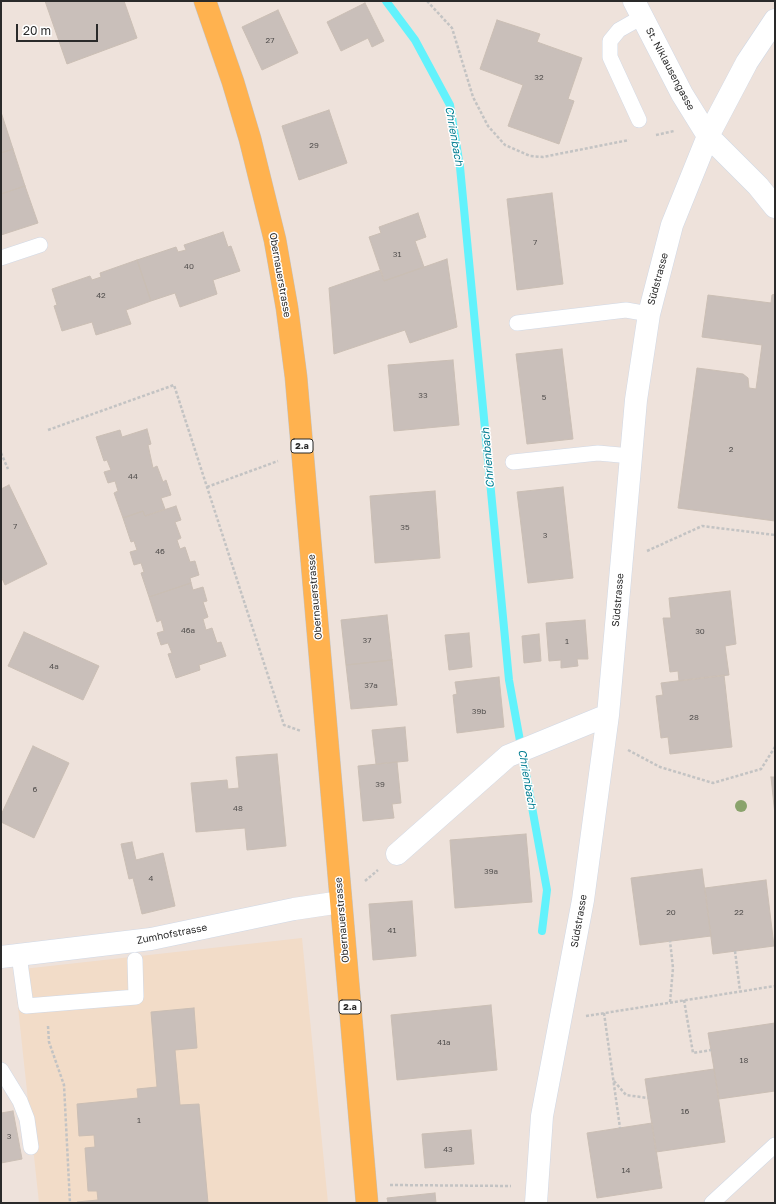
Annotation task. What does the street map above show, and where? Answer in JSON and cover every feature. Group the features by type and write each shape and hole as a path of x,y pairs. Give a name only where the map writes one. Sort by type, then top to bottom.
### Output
{"main road":[{"name":"Obernauerstrasse","path":"205,1 229,68 250,138 275,240 287,308 296,378 367,1203"}],"street":[{"name":"St. Niklausengasse","path":"638,9 682,94 708,136 758,186 775,207"},
{"name":"Südstrasse","path":"536,1203 542,1116 583,900 608,715 636,400 649,314 672,225 708,136 747,62 775,20"},
{"path":"397,854 508,756 529,746 608,715"},
{"name":"Zumhofstrasse","path":"10,956 151,939 294,908 341,902"}],"lane":[{"path":"638,9 610,41 610,57 639,120"},
{"path":"1,258 40,245"},
{"path":"517,323 626,310 649,314"},
{"path":"513,462 598,453 631,456"},
{"path":"10,956 26,1006 136,997 135,960"},
{"path":"1,1070 20,1101 27,1119 31,1147"},
{"path":"712,1203 775,1145"}],"path":[{"path":"427,1 452,28 473,97 488,126 505,145 530,156 543,157 631,140"},
{"path":"652,135 678,130"},
{"path":"48,430 174,385 284,725 302,731"},
{"path":"1,453 8,469"},
{"path":"206,486 280,460"},
{"path":"622,562 702,526 775,535"},
{"path":"605,737 660,767 713,783 761,769 775,747"},
{"path":"341,902 397,854"},
{"path":"670,941 673,968 670,1002"},
{"path":"735,951 740,991"},
{"path":"582,1017 775,986"},
{"path":"684,1000 692,1053 711,1050"},
{"path":"46,1004 49,1042 64,1085 70,1203"},
{"path":"604,1013 620,1128"},
{"path":"613,1081 626,1095 648,1098"},
{"path":"382,1184 512,1186"}],"shaded area":[{"path":"302,938 328,1203 39,1203 14,970"}],"building":[{"path":"45,1 124,1 137,38 67,64"},
{"path":"365,3 384,41 372,47 368,38 341,51 327,22"},
{"path":"278,10 298,53 262,70 242,27"},
{"path":"497,20 540,34 537,42 582,58 568,99 574,101 559,144 508,126 523,85 480,69"},
{"path":"329,110 347,163 299,180 282,126"},
{"path":"1,112 13,149 1,153"},
{"path":"13,149 25,186 1,194 1,153"},
{"path":"25,186 38,223 1,235 1,194"},
{"path":"552,193 563,284 517,290 507,199"},
{"path":"418,213 426,237 415,241 424,267 384,281 369,237 381,233 379,227"},
{"path":"223,232 228,247 231,246 240,271 213,280 217,294 180,307 175,293 151,301 137,260 176,247 178,252 186,250 184,245"},
{"path":"447,259 457,327 410,343 405,330 334,354 329,288 381,270 384,281"},
{"path":"137,260 151,301 126,310 131,324 96,335 92,322 62,331 54,306 57,305 52,289 90,276 92,280 101,277 100,273"},
{"path":"775,294 775,521 678,508 697,368 743,374 748,378 749,388 756,389 762,345 702,337 708,295 771,303 772,295"},
{"path":"562,349 573,439 527,444 516,354"},
{"path":"453,360 459,425 394,431 388,365"},
{"path":"147,429 151,444 148,445 153,468 157,466 163,482 166,480 171,495 161,498 165,509 145,516 143,511 123,518 114,493 118,491 115,481 108,483 104,472 111,470 107,460 104,461 96,437 120,430 122,437"},
{"path":"9,485 47,564 5,585 1,576 1,489"},
{"path":"563,487 573,578 528,583 517,492"},
{"path":"435,491 440,558 375,563 370,496"},
{"path":"176,506 181,520 175,522 181,538 177,540 180,549 185,547 190,562 195,561 199,575 190,578 191,583 149,597 141,573 144,572 141,563 134,565 130,552 137,550 134,541 131,542 123,518 143,511 145,516"},
{"path":"191,583 193,590 203,587 207,601 203,602 208,617 203,619 206,630 212,628 217,643 221,642 226,656 199,665 200,670 176,678 168,654 172,653 168,643 161,645 157,633 164,631 161,620 157,622 149,597"},
{"path":"730,591 736,644 725,646 729,675 679,681 678,671 670,672 663,618 671,618 669,598"},
{"path":"387,615 392,660 346,665 341,620"},
{"path":"585,620 588,659 577,659 578,666 561,668 561,660 549,661 546,623"},
{"path":"24,632 99,666 83,700 8,666"},
{"path":"469,633 472,667 449,670 445,635"},
{"path":"539,634 541,661 524,663 522,636"},
{"path":"392,660 397,705 351,709 346,665"},
{"path":"724,675 732,747 670,754 668,737 661,738 656,696 663,695 661,683"},
{"path":"499,677 504,727 457,733 453,695 457,694 455,682"},
{"path":"405,727 408,761 376,764 372,730"},
{"path":"33,746 69,763 34,838 1,822 1,815"},
{"path":"277,754 286,846 247,850 245,828 196,832 191,783 227,780 228,789 239,788 236,757"},
{"path":"397,762 401,803 392,804 394,818 363,821 358,766"},
{"path":"771,777 775,777 775,815"},
{"path":"526,834 532,902 455,908 450,840"},
{"path":"132,842 136,860 163,853 175,906 142,914 133,878 129,879 121,844"},
{"path":"702,869 711,936 640,945 631,878"},
{"path":"766,880 774,946 713,954 705,888"},
{"path":"412,901 416,956 373,960 369,904"},
{"path":"491,1005 497,1070 397,1080 391,1015"},
{"path":"194,1008 197,1048 175,1050 180,1105 199,1104 208,1203 77,1203 98,1200 97,1191 88,1191 85,1148 95,1147 94,1135 79,1136 77,1104 138,1098 137,1089 157,1087 151,1012"},
{"path":"775,1023 775,1091 719,1099 708,1033"},
{"path":"714,1069 725,1142 656,1152 645,1079"},
{"path":"13,1111 22,1159 1,1163 1,1113"},
{"path":"652,1123 662,1188 597,1198 587,1133"},
{"path":"471,1130 474,1164 425,1168 422,1134"},
{"path":"435,1193 436,1203 388,1203 387,1198"}],"waterway":[{"name":"Chrienbach","path":"386,1 415,40 450,105 460,167 509,680 547,890 542,931"}]}
